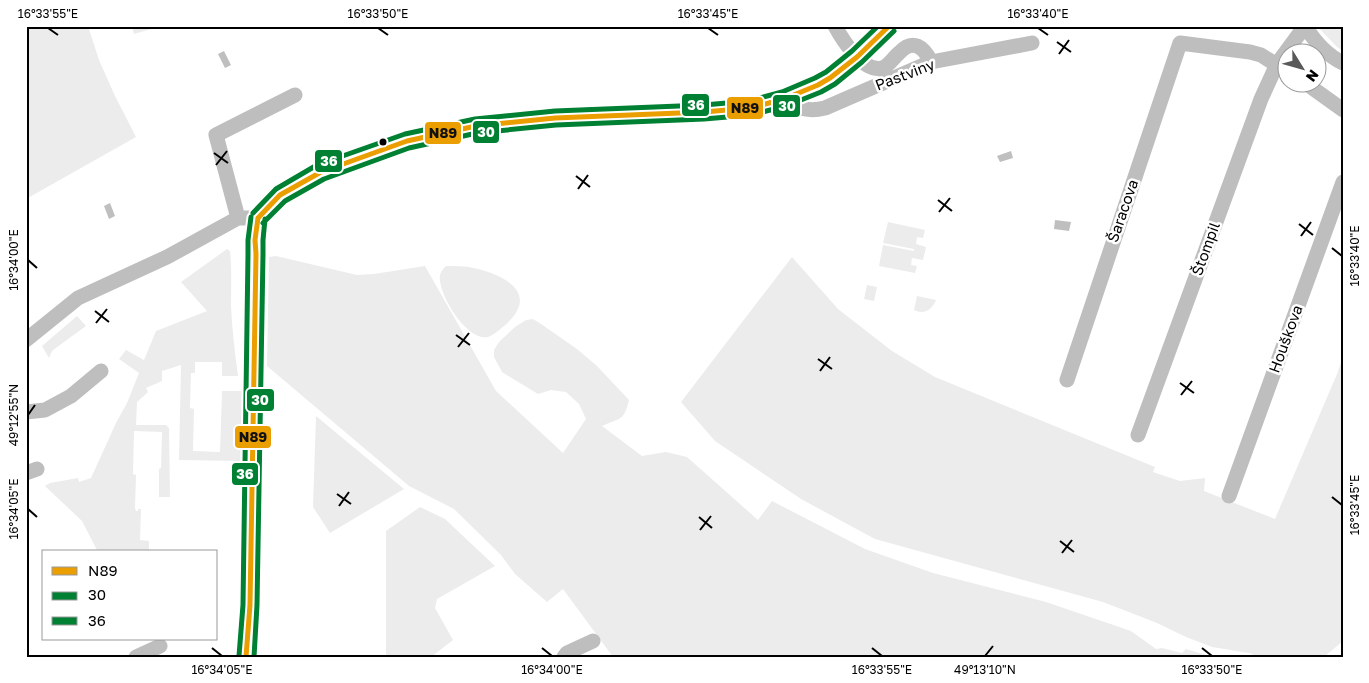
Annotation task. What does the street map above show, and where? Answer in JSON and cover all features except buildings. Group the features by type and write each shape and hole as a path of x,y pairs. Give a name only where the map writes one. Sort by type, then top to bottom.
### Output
{"street":[{"path":"835,26 844,42 857,57 867,65 877,69 884,68 908,46 916,45 922,48 931,62"},
{"path":"246,657 250,605 255,240 258,218 280,195 321,172 408,141 476,126 555,118 704,112 750,108 784,99 830,78 857,57 889,26"},
{"path":"1296,42 1305,26 1325,52 1343,63"},
{"name":"Šaracova","path":"1067,380 1180,42 1250,52 1261,55 1276,64"},
{"name":"Pastviny","path":"784,99 794,106 806,110 825,108 931,62 1032,43"},
{"name":"Štompil","path":"1138,435 1262,99 1276,77"},
{"path":"1318,92 1343,110"},
{"path":"238,218 216,135 295,95"},
{"name":"Houškova","path":"1229,496 1343,182"},
{"path":"26,340 78,298 167,257 238,218 258,218"},
{"path":"26,412 45,410 70,396 100,371"},
{"path":"564,657 566,652 593,641"},
{"path":"136,657 164,647"}],"shaded area":[{"path":"26,26 88,26 99,60 136,137 26,199"},
{"path":"132,26 161,26 134,34"},
{"path":"1317,26 1343,26 1343,51 1337,47"},
{"path":"224,51 231,65 225,68 218,54"},
{"path":"1011,151 1013,158 1000,162 997,156"},
{"path":"110,203 115,216 109,219 104,206"},
{"path":"1055,220 1071,222 1069,231 1054,229"},
{"path":"888,222 925,230 923,238 917,237 916,244 926,247 923,260 912,258 911,265 917,266 915,273 879,266 883,245 914,251 914,249 883,243"},
{"path":"227,249 230,251 231,315 238,376 222,376 222,362 195,362 195,373 191,373 190,408 194,409 193,451 220,452 222,391 242,391 240,461 179,460 181,365 162,371 162,381 146,388 148,392 137,402 136,425 166,425 169,428 170,497 159,497 162,432 134,431 133,474 136,475 135,508 136,511 141,509 140,540 149,541 149,550 97,550 82,521 45,486 50,483 78,478 79,482 91,478 127,403 139,373 119,359 126,350 144,360 156,331 207,311 181,282"},
{"path":"276,256 357,275 425,266 496,391 563,453 586,419 579,404 566,392 551,390 538,394 502,372 494,357 494,350 499,342 515,327 526,320 533,319 577,349 597,366 629,400 623,416 602,426 642,456 666,452 687,457 758,520 772,501 865,549 933,573 1046,602 1131,631 1156,649 1162,648 1182,653 1186,649 1213,657 613,657 563,589 547,602 515,574 501,555 454,509 409,486 267,366 269,257"},
{"path":"792,257 838,309 892,351 935,377 1155,467 1153,472 1180,481 1205,478 1204,491 1275,519 1343,357 1343,641 1324,657 1259,657 1249,653 1212,647 1103,602 875,539 801,499 715,441 681,402"},
{"path":"446,266 482,270 494,274 514,286 519,294 520,304 515,314 504,326 488,337 480,337 471,332 455,315 443,293 440,275"},
{"path":"867,285 877,287 874,301 864,299"},
{"path":"917,296 936,300 927,311 921,312 914,310"},
{"path":"77,316 86,326 53,350 49,358 42,346"},
{"path":"316,416 404,489 330,533 313,507"},
{"path":"420,507 445,519 495,566 437,599 435,608 453,640 431,657 386,657 386,531"}],"transit line":[{"name":"36","path":"253,213 276,189 317,165 405,134 475,119 555,111 704,105 749,101 782,92 826,72 878,26"},
{"name":"N89","path":"258,218 280,195 321,172 407,141 476,126 555,118 704,112 750,108 784,99 830,78 857,57 889,26"},
{"name":"30","path":"263,223 285,201 324,179 409,148 477,133 556,125 704,119 751,115 786,106 821,92 835,84 862,62 894,31"},
{"name":"36","path":"239,656 243,605 248,240 251,217"},
{"name":"N89","path":"246,657 250,605 255,240 258,218"},
{"name":"30","path":"254,657 257,605 263,240 265,219"}]}
